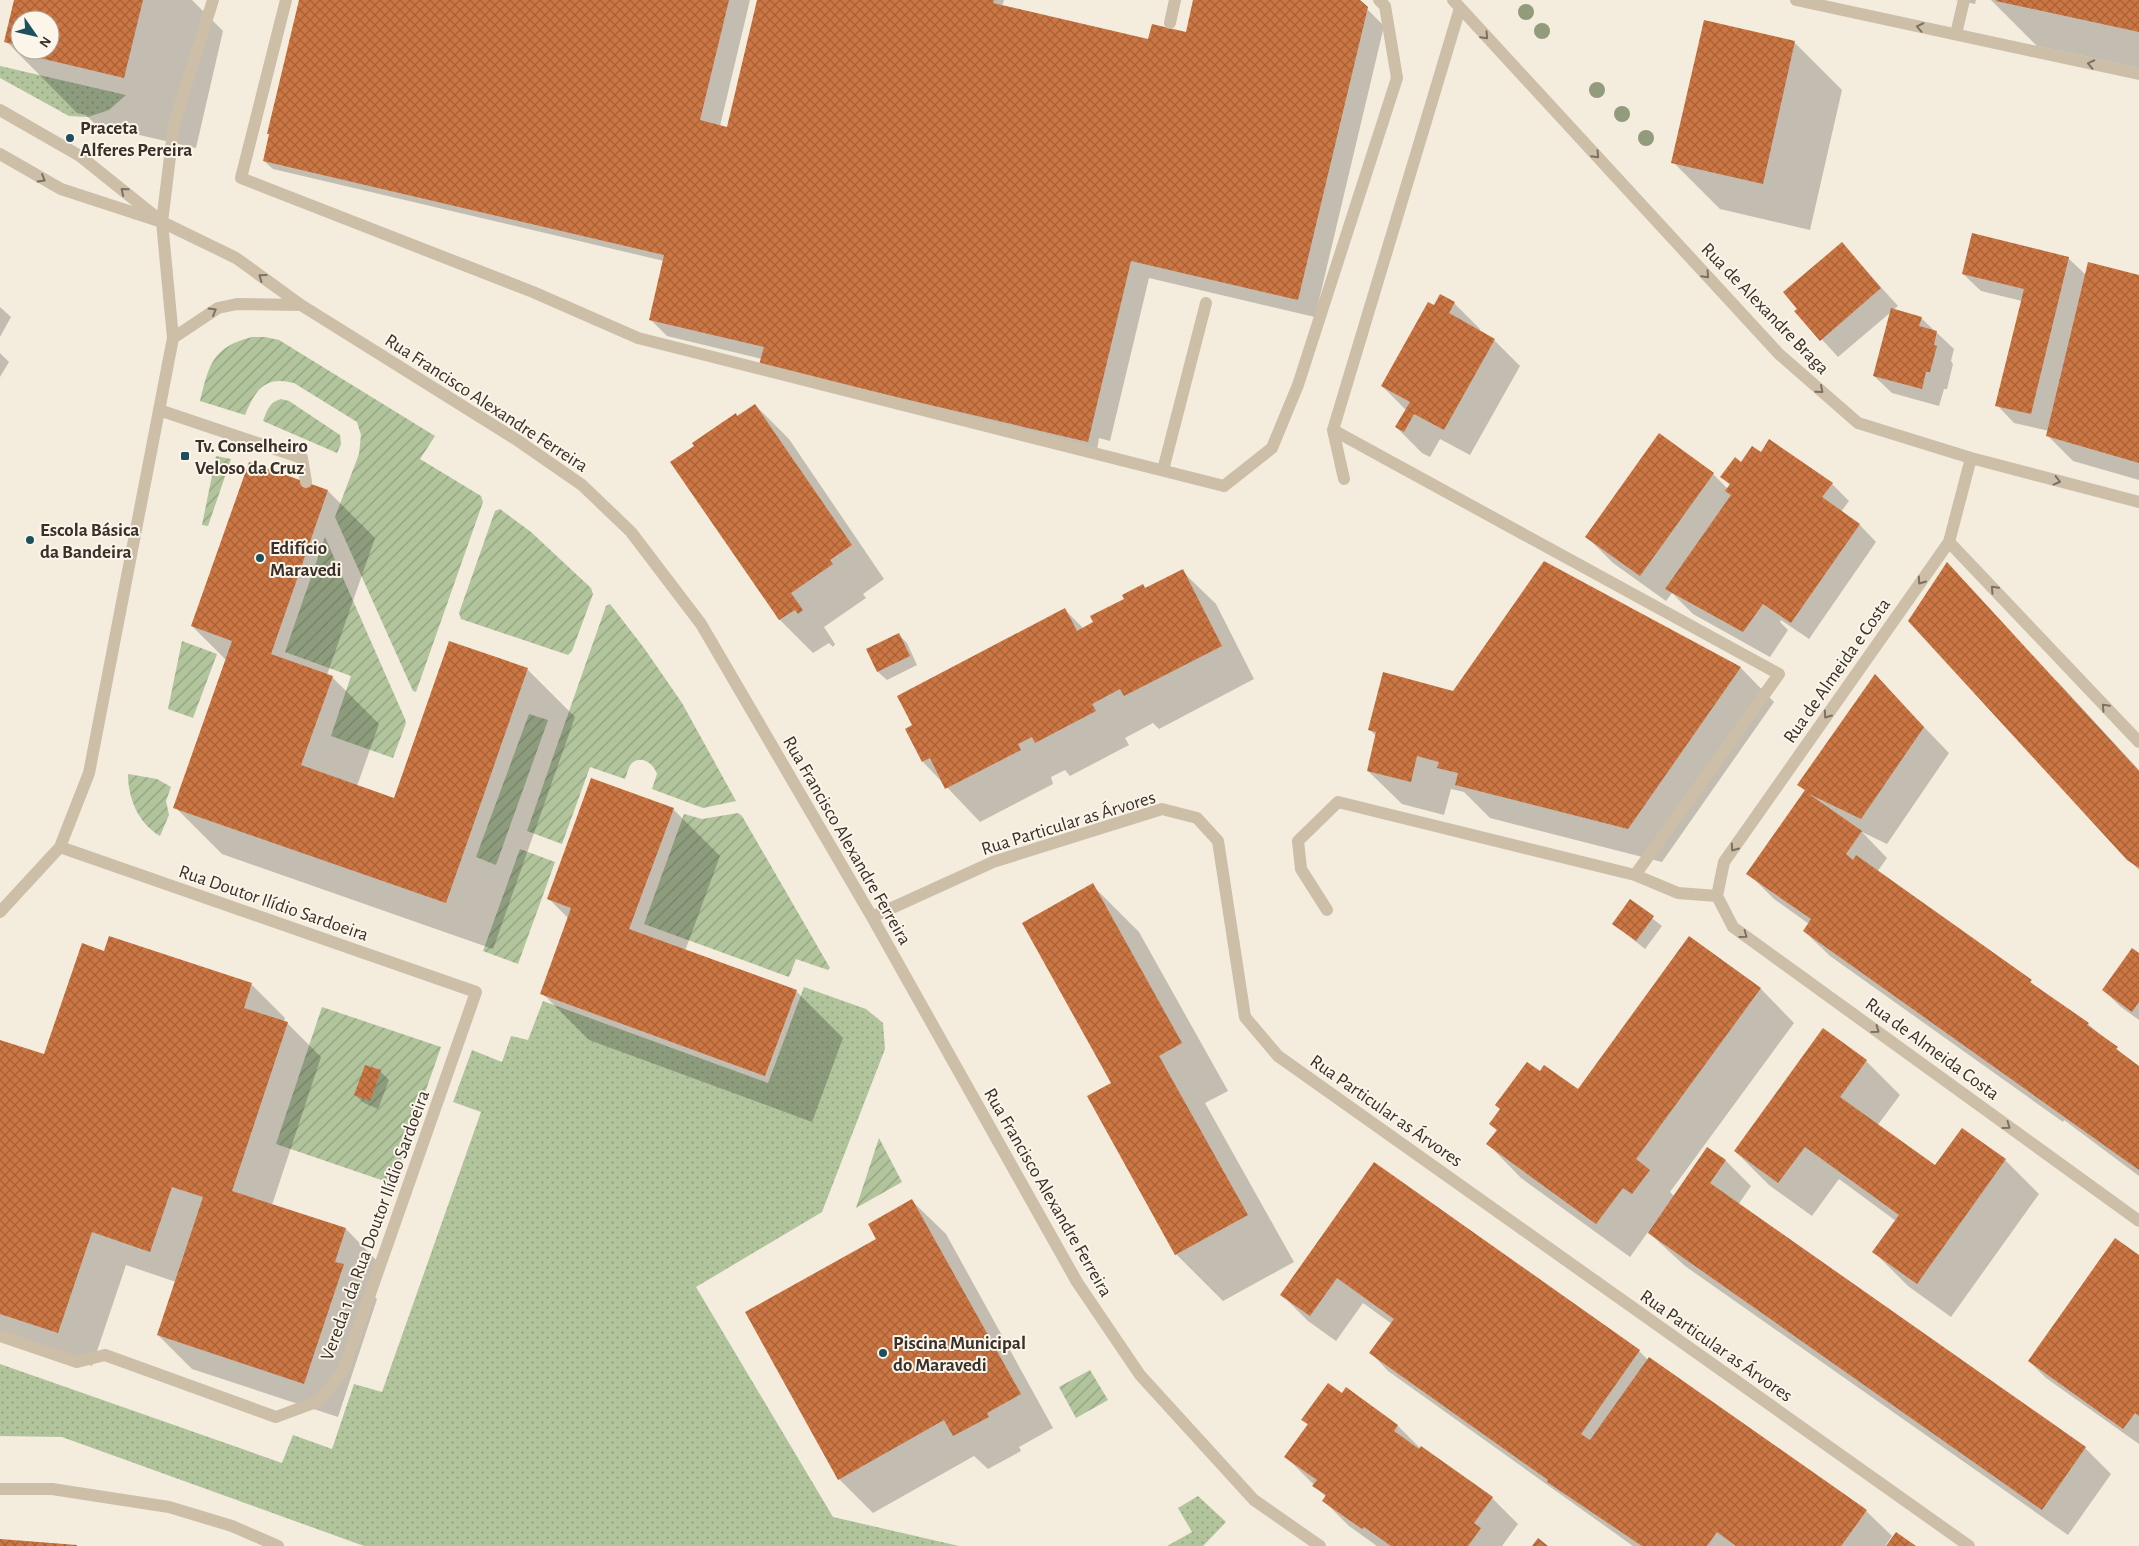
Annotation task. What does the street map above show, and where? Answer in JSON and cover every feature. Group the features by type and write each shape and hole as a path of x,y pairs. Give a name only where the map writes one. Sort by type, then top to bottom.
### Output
{"street":[{"path":"0,912 60,847 89,772 93,756 173,338 162,222 174,124 213,0"},
{"path":"286,0 241,178 533,292 638,338 1224,486 1272,448 1298,385 1397,78 1385,6 1379,0"},
{"path":"1170,23 1176,0"},
{"path":"1796,0 2139,74"},
{"path":"1956,34 1964,0"},
{"path":"1344,479 1333,430 1456,4"},
{"name":"Rua de Alexandre Braga","path":"1456,4 1779,354 1858,423 1971,458 2139,502"},
{"path":"0,110 80,156 162,222"},
{"path":"0,154 61,189 162,222"},
{"name":"Rua Francisco Alexandre Ferreira","path":"162,222 236,258 301,305 518,440 582,485 631,532 701,624 872,917 1077,1282 1140,1376 1254,1500 1320,1546"},
{"path":"1163,470 1206,303"},
{"path":"173,338 218,308 237,304 301,305"},
{"path":"159,410 302,458 306,482"},
{"path":"1333,430 1779,674 1635,875"},
{"name":"Rua de Almeida e Costa","path":"1717,896 1724,862 1948,542 1971,458"},
{"path":"1948,542 2139,742"},
{"path":"1327,910 1300,869 1298,841 1338,802 1635,875 1678,893 1717,896"},
{"name":"Rua Particular as Árvores","path":"872,917 993,862 1152,812 1162,809 1197,818 1218,841 1245,1017 1278,1056 1969,1546"},
{"name":"Rua Doutor Ilídio Sardoeira","path":"60,847 476,992"},
{"name":"Rua de Almeida Costa","path":"1717,896 1733,927 2139,1221"},
{"name":"Vereda 1 da Rua Doutor Ilídio Sardoeira","path":"0,1336 78,1362 105,1355 276,1417 319,1401 343,1372 476,992"},
{"path":"0,1489 52,1489 169,1507 232,1526 278,1546"}],"green space":[{"path":"0,66 126,95 109,110 88,117 69,116 0,78"},
{"path":"252,337 279,340 435,436 420,459 481,496 483,502 416,692 413,691 335,517 359,454 361,435 357,422 294,383 284,381 275,381 262,387 257,392 245,415 200,401 206,377 214,359 228,346"},
{"path":"281,399 289,401 340,435 341,444 337,453 263,421 271,405"},
{"path":"216,456 231,459 208,526 202,525"},
{"path":"500,509 531,532 591,588 593,594 572,651 568,655 461,619 459,613 495,511"},
{"path":"325,537 405,719 406,723 393,758 331,736 351,676 285,652"},
{"path":"610,604 644,648 682,703 736,801 703,808 652,789 657,774 650,764 643,760 635,761 631,764 625,779 590,767 562,844 527,831 606,606"},
{"path":"182,641 217,654 193,718 168,709"},
{"path":"529,714 548,720 496,865 476,857"},
{"path":"128,774 157,779 171,787 166,801 169,815 160,836 152,831 140,817 132,801"},
{"path":"738,813 742,816 830,968 828,970 796,959 789,977 644,924 684,814 702,819"},
{"path":"520,849 555,862 518,964 483,951"},
{"path":"804,987 866,1009 883,1023 885,1049 822,1212 696,1287 833,1517 959,1546 364,1546 62,1437 0,1436 0,1364 282,1463 293,1435 332,1449 354,1384 382,1392 481,1112 453,1102 472,1050 502,1062 511,1036 528,1040 543,1001 768,1083"},
{"path":"322,1007 441,1047 393,1184 276,1144"},
{"path":"879,1138 902,1182 856,1208"},
{"path":"1090,1370 1108,1400 1076,1418 1059,1387"},
{"path":"1198,1496 1226,1522 1203,1546 1167,1546 1192,1532 1178,1508"}],"building":[{"path":"14,0 143,0 124,78 48,60 60,60 60,10 12,10"},
{"path":"299,0 729,0 700,120 727,127 757,0 994,0 993,3 1148,39 1152,24 1186,32 1193,0 1360,0 1368,7 1298,300 1131,261 1088,442 759,365 764,347 649,320 664,255 263,161 269,134 267,134"},
{"path":"2139,0 2139,32 1996,1"},
{"path":"10,17 10,44 4,42"},
{"path":"1704,20 1795,41 1763,184 1671,163"},
{"path":"1972,233 2069,257 2031,414 1995,406 2024,289 1962,274"},
{"path":"1842,242 1881,288 1820,341 1794,311 1797,309 1783,292"},
{"path":"2088,262 2139,275 2139,463 2046,436"},
{"path":"1440,294 1455,302 1449,313 1495,339 1444,430 1414,414 1404,432 1395,427 1410,402 1381,386 1428,302 1434,305"},
{"path":"1891,308 1922,317 1919,326 1937,331 1934,345 1937,346 1930,372 1926,372 1922,389 1873,376"},
{"path":"755,404 852,545 830,560 833,564 791,593 803,610 798,614 795,610 779,620 670,462 694,446 692,443 736,413 737,416"},
{"path":"1659,433 1714,473 1640,576 1585,537"},
{"path":"1769,439 1833,483 1822,497 1860,524 1791,623 1763,604 1743,632 1665,589 1731,495 1725,491 1730,484 1720,477 1735,457 1741,462 1752,446 1761,452"},
{"path":"249,462 328,490 271,654 333,676 301,765 394,798 449,641 528,668 446,903 173,808 232,641 191,626"},
{"path":"1544,561 1741,667 1628,829 1455,785 1458,773 1437,768 1439,762 1417,756 1411,782 1367,771 1376,732 1368,730 1383,672 1453,691"},
{"path":"1947,562 2139,771 2139,868 2127,860 1908,621"},
{"path":"1183,569 1222,646 1124,696 1120,689 1092,704 1096,711 1035,743 1032,737 1018,744 1021,750 945,789 930,758 922,762 905,729 912,725 897,696 1065,608 1077,631 1093,622 1090,616 1124,599 1122,595 1143,584 1145,588"},
{"path":"899,633 910,656 877,672 866,649"},
{"path":"1875,674 1924,727 1861,819 1809,794 1862,831 1846,854 1853,860 1856,855 2032,980 2030,982 2089,1023 2087,1025 2118,1047 2116,1049 2139,1066 2139,1170 1803,931 1811,919 1746,874 1805,790 1797,785"},
{"path":"591,778 674,808 629,929 797,990 765,1076 540,994 571,908 547,899"},
{"path":"1093,883 1182,1043 1159,1056 1248,1215 1175,1255 1087,1096 1111,1083 1022,923"},
{"path":"1630,899 1654,916 1636,941 1612,924"},
{"path":"109,936 252,983 244,1008 288,1022 232,1191 346,1228 335,1262 344,1264 304,1384 157,1335 203,1197 172,1187 150,1252 92,1232 58,1333 0,1314 0,1040 44,1054 82,943 104,951"},
{"path":"1689,936 1761,988 1636,1159 1650,1170 1632,1194 1623,1188 1596,1224 1486,1144 1497,1130 1489,1124 1500,1109 1495,1105 1527,1062 1540,1071 1544,1065 1578,1089"},
{"path":"2132,948 2139,953 2139,1002 2132,1012 2102,990"},
{"path":"1823,1028 1867,1060 1840,1097 1935,1165 1962,1128 2006,1159 1917,1284 1872,1252 1899,1215 1805,1147 1778,1183 1734,1151"},
{"path":"365,1065 381,1070 370,1101 354,1095"},
{"path":"1707,1147 1726,1160 1710,1183 2086,1447 2042,1510 1648,1233"},
{"path":"1374,1162 1640,1350 1581,1434 1590,1440 1649,1357 1867,1510 1841,1546 1736,1546 1717,1532 1707,1546 1642,1546 1547,1482 1548,1480 1369,1353 1394,1319 1337,1278 1310,1316 1280,1295"},
{"name":"Piscina Municipal do Maravedi","path":"912,1199 1021,1394 987,1413 989,1417 953,1436 944,1420 838,1480 745,1312 876,1239 868,1224"},
{"path":"2115,1238 2139,1255 2139,1416 2135,1413 2123,1429 2028,1361"},
{"path":"1328,1383 1342,1393 1346,1387 1398,1425 1394,1431 1419,1449 1421,1446 1493,1497 1474,1523 1481,1528 1468,1546 1391,1546 1364,1527 1362,1529 1322,1501 1326,1495 1312,1486 1317,1480 1284,1457 1308,1424 1301,1420"},
{"path":"1896,1532 1916,1546 1886,1546"},
{"path":"1538,1538 1548,1546 1532,1546"},
{"path":"0,1539 77,1545 77,1546 0,1546"}],"place":[{"name":"Praceta Alferes Pereira","path":"70,138"},
{"name":"Tv. Conselheiro Veloso da Cruz","path":"185,456"},
{"name":"Escola Básica da Bandeira","path":"30,540"},
{"name":"Edifício Maravedi","path":"260,558"},
{"name":"Piscina Municipal do Maravedi","path":"883,1353"}]}
